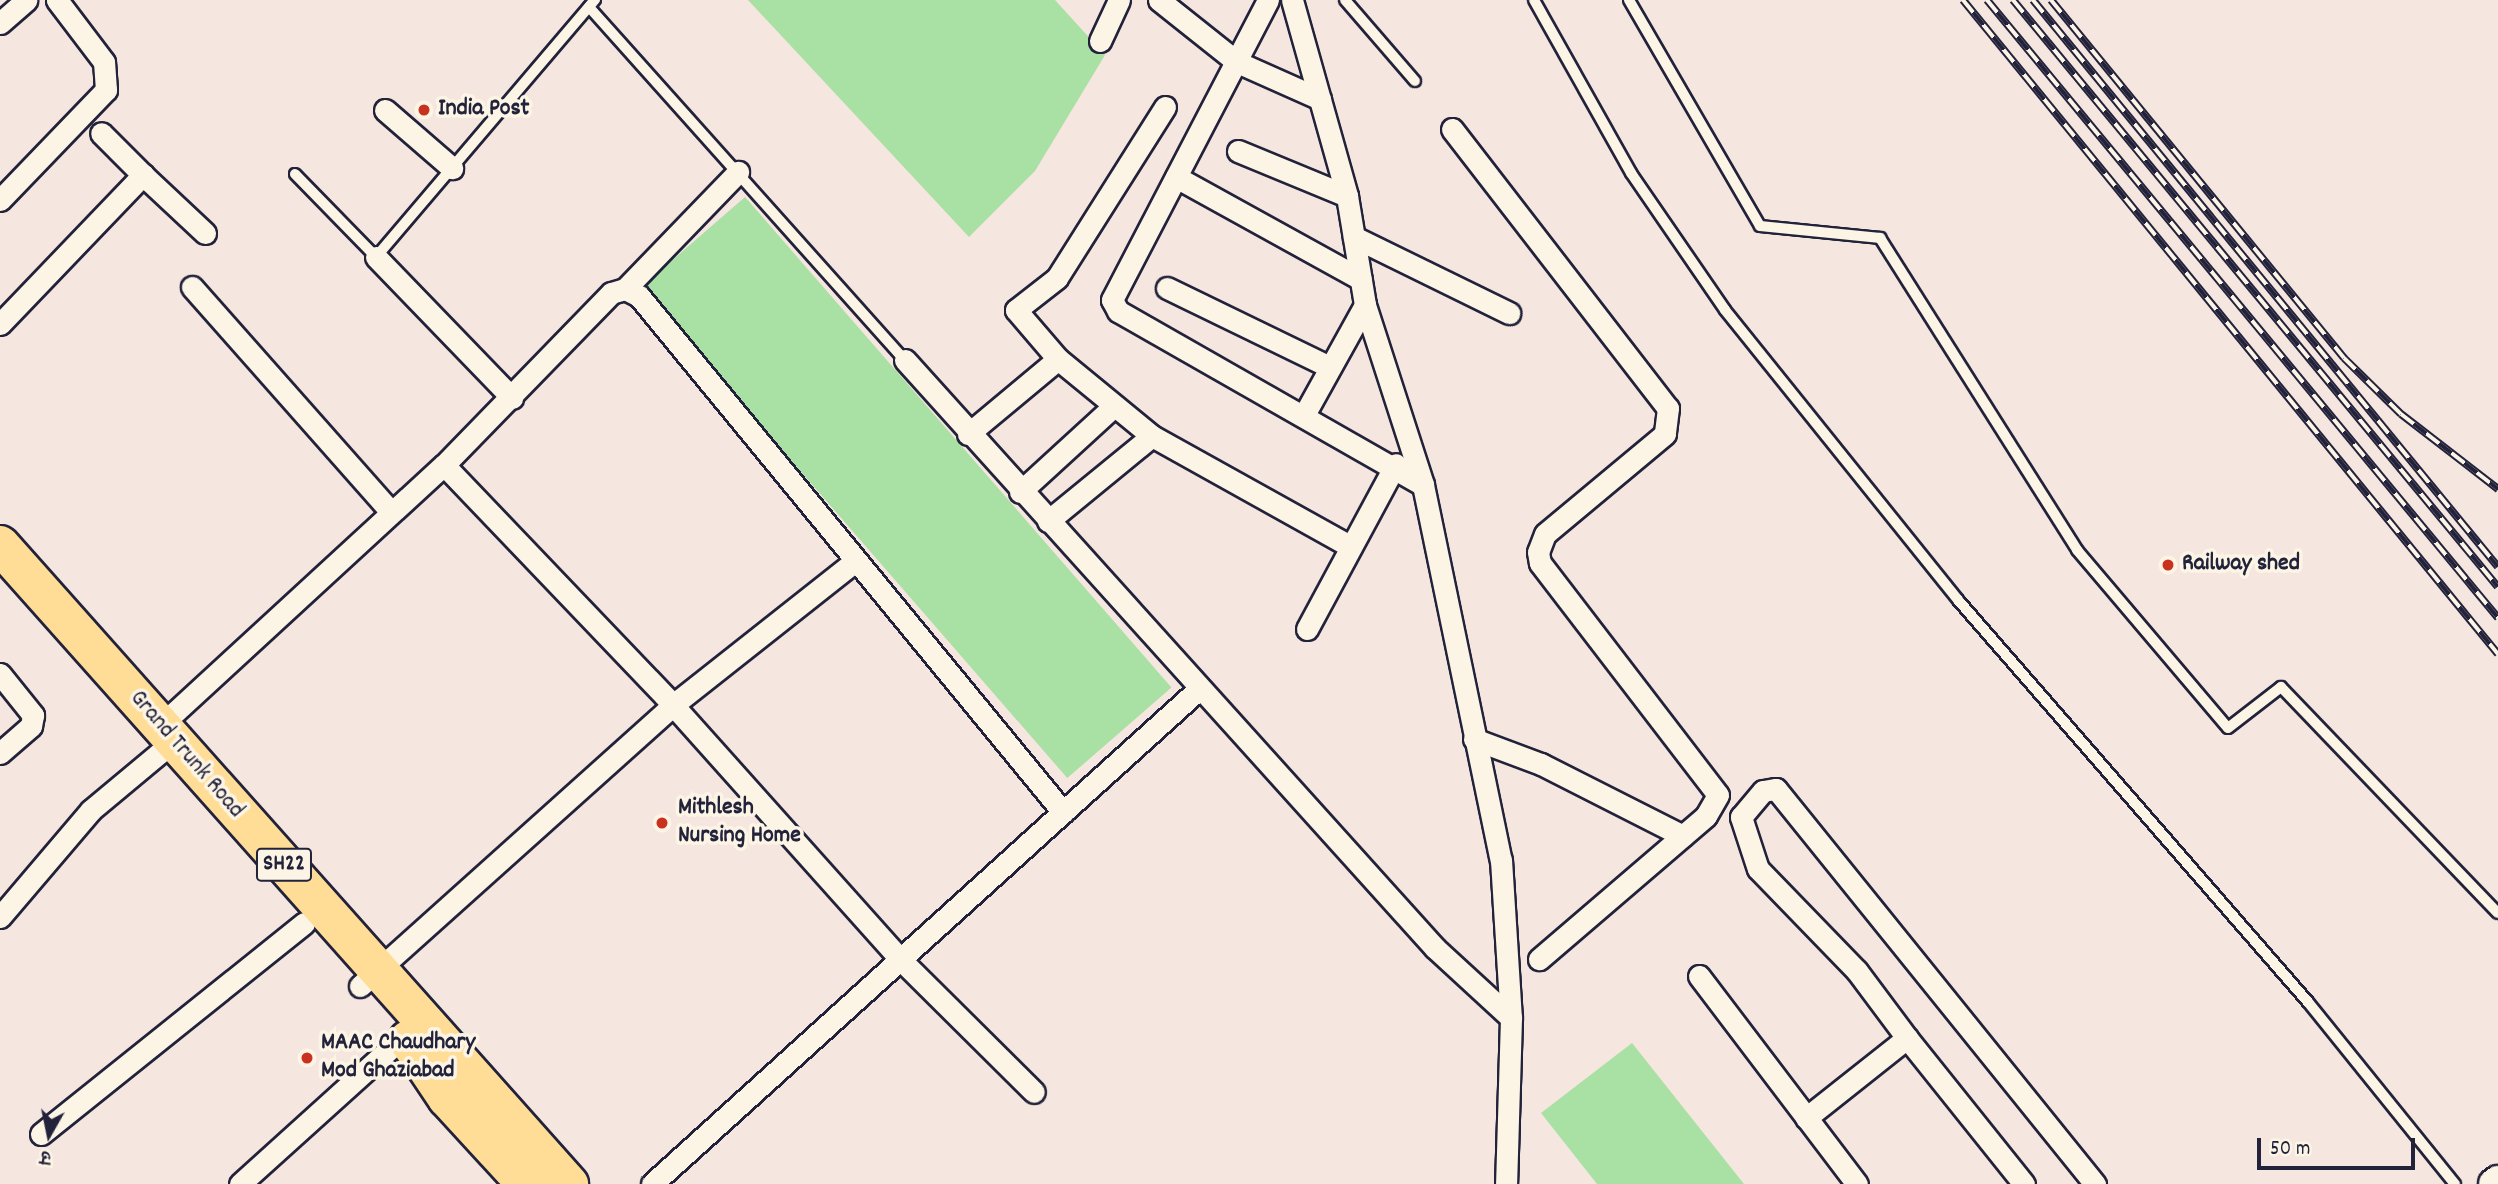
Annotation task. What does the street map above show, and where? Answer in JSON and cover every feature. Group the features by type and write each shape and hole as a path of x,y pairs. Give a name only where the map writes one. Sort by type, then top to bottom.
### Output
{"highway":[{"name":"Grand Trunk Road","path":"0,545 368,977 569,1184"},
{"name":"Grand Trunk Road","path":"0,584 164,740 304,923 368,977 404,1036 447,1098 526,1184"}],"street":[{"path":"0,23 26,0"},
{"path":"0,200 106,90 104,61 57,0"},
{"path":"1100,41 1119,0"},
{"path":"1159,0 1237,62 1320,99"},
{"path":"1268,0 1116,290 1118,311 1396,464 1423,485"},
{"path":"1292,0 1347,196 1365,305 1423,485 1501,860 1511,1018 1506,1184"},
{"path":"1165,107 1057,278 1016,310 1058,359 1152,436 1350,546"},
{"path":"385,110 452,168"},
{"path":"1451,129 1668,408 1665,433 1545,534 1538,552 1718,795 1714,808 1539,959"},
{"path":"101,133 205,233"},
{"path":"1238,151 1347,196"},
{"path":"0,917 91,810 391,512 444,465 512,398 611,293 625,289 738,172"},
{"path":"0,324 144,175"},
{"path":"1176,177 1361,279"},
{"path":"1354,237 1509,313"},
{"path":"376,257 512,398"},
{"path":"192,286 391,512"},
{"path":"1167,288 1331,368"},
{"path":"625,289 639,296 854,562 1063,812"},
{"path":"1304,415 1365,305"},
{"path":"968,433 1058,359"},
{"path":"905,360 1020,492 1435,948 1511,1018"},
{"path":"1020,492 1114,406"},
{"path":"1048,521 1152,436"},
{"path":"1307,629 1396,464"},
{"path":"444,465 673,705 901,960 1034,1092"},
{"path":"368,977 673,705 854,562"},
{"path":"0,674 33,715 31,726 0,753"},
{"path":"652,1184 1200,688"},
{"path":"1474,739 1541,764 1682,836"},
{"path":"2024,1184 1857,971 1758,869 1741,817 1763,791 1776,789 2095,1184"},
{"path":"41,1134 304,923"},
{"path":"1699,976 1857,1184"},
{"path":"240,1184 404,1036"},
{"path":"1806,1118 1907,1038"},
{"path":"2494,1184 2498,1181"}],"lane":[{"path":"1345,0 1415,81"},
{"path":"1534,0 1631,173 1725,310 1958,600 2308,1002 2455,1184"},
{"path":"1629,0 1760,226 1880,238 2077,550 2228,728 2281,687 2498,913"},
{"path":"295,174 376,257 592,4 905,360"}],"green space":[{"path":"748,0 1055,0 1105,55 1035,171 969,237"},
{"path":"745,197 1171,688 1067,778 641,288"},
{"path":"1632,1043 1744,1184 1597,1184 1541,1113"}],"railway":[{"path":"1963,0 2498,654"},
{"path":"1987,0 2498,618"},
{"path":"2013,0 2498,587"},
{"path":"2033,0 2498,567"},
{"path":"2051,0 2344,358 2401,414 2498,489"}],"place":[{"name":"India Post","path":"424,110"},
{"name":"Railway shed","path":"2168,565"},
{"name":"Mithlesh Nursing Home","path":"662,823"},
{"name":"MAAC Chaudhary Mod Ghaziabad","path":"307,1058"}]}
